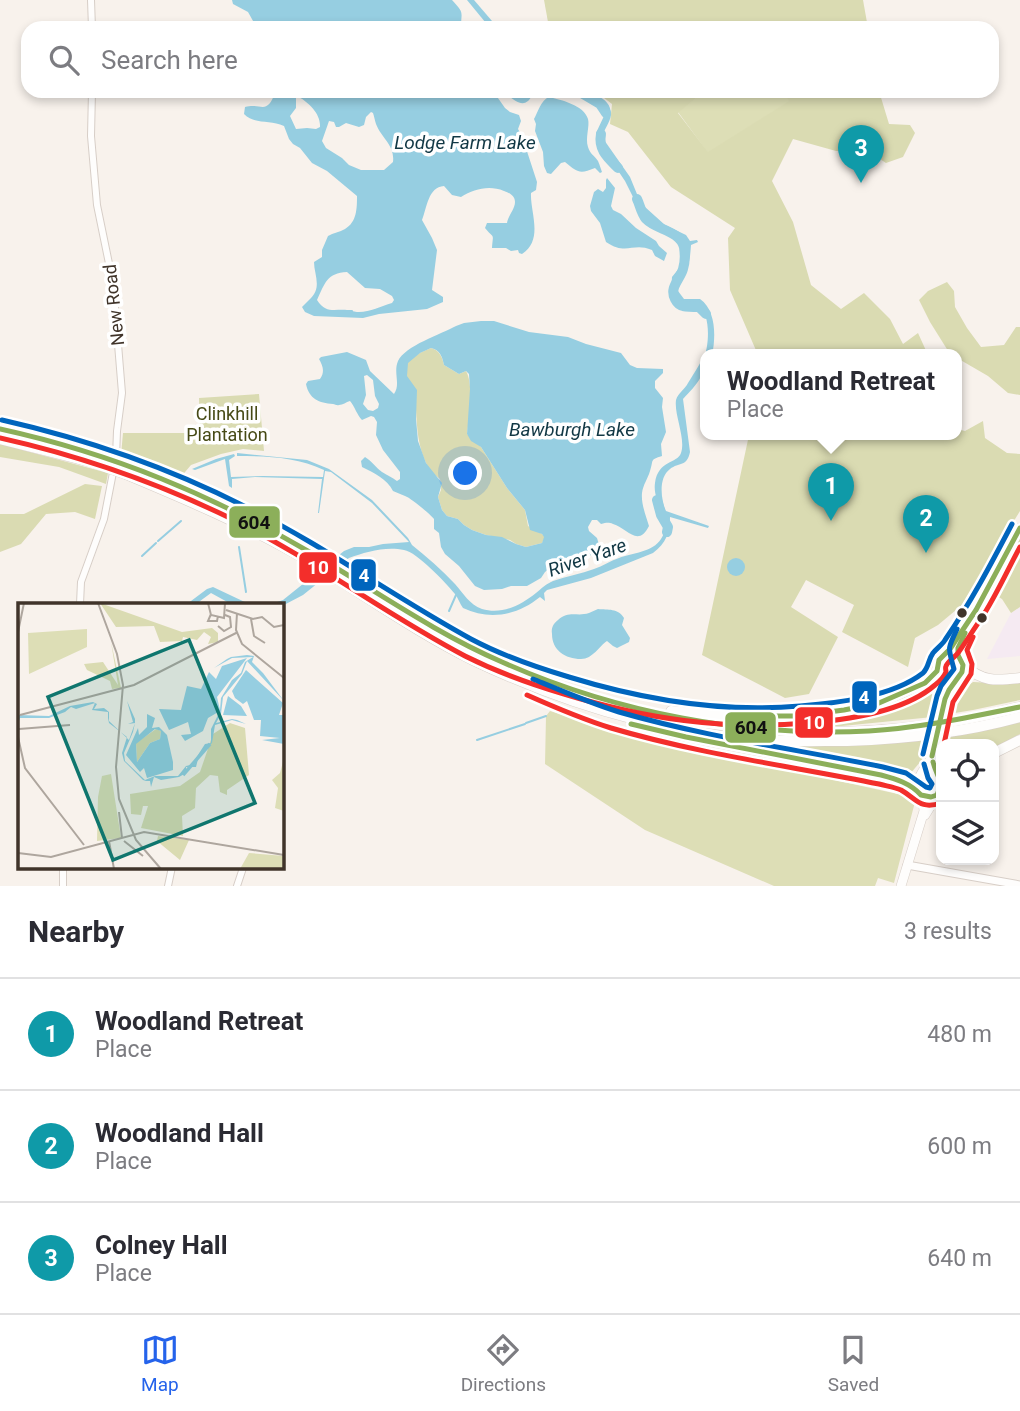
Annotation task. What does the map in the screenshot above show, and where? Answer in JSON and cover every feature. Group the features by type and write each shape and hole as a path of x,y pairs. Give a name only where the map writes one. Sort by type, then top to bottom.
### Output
{"highway":[{"path":"0,429 125,469 307,555 433,628 525,673 642,711 703,723 799,732 879,730 964,720 1020,707"},
{"path":"0,439 95,458"},
{"path":"346,579 425,633 473,660 547,696 584,710 686,737 881,775 902,781 920,793"},
{"path":"956,658 985,679 996,681 1020,678"},
{"path":"473,660 560,697 603,711 647,722 760,740 878,740 963,730 1020,717"},
{"path":"525,673 650,708 721,716 798,716 844,710 879,703 937,676"},
{"path":"999,751 1020,740"}],"main road":[{"path":"901,886 924,803 916,786 932,756 949,690 962,672 956,658 958,648 1020,528"},
{"path":"944,704 937,676 937,662 940,657 956,658"},
{"path":"937,676 948,680 958,677"},
{"path":"932,756 936,773"},
{"path":"921,775 926,773 936,782"},
{"path":"920,793 931,797 936,790"},
{"path":"920,822 936,791"}],"street":[{"path":"91,0 92,21"},
{"name":"New Road","path":"80,603 81,582 104,519 116,457 122,393 113,283 97,205 91,136 92,98"},
{"path":"104,519 114,523"},
{"path":"907,865 1020,885"},
{"path":"237,886 243,869"}],"shaded area":[{"path":"1020,607 1020,656 987,659 1011,613"}],"green space":[{"path":"544,0 863,0 867,21 548,21"},
{"path":"604,98 696,98 678,113 708,152 789,101 787,98 881,98 889,124 910,125 915,133 903,157 886,163 868,151 836,151 793,139 772,181 793,222 811,285 841,309 864,293 890,319 903,344 918,333 925,349 755,349 730,290 728,238 735,228 671,187 628,132 610,124 612,104"},
{"path":"696,98 788,98 790,101 708,153 678,112"},
{"path":"947,282 954,291 955,307 981,347 1004,345 1016,327 1020,327 1020,395 1008,393 988,376 962,361 962,349 947,349 919,300 928,291"},
{"path":"431,348 440,354 444,365 459,374 466,371 470,393 467,434 481,447 507,488 525,510 528,526 545,537 542,543 526,547 510,540 486,535 472,530 458,519 447,516 442,510 438,497 441,490 440,479 429,468 421,450 415,404 406,373 410,360"},
{"name":"Clinkhill Plantation","path":"259,394 264,451 243,449 221,454 191,465 180,478 121,455 123,433 200,433 199,398"},
{"path":"983,421 985,438 1007,453 1020,454 1020,511 962,605 938,625 915,638 908,667 842,632 854,605 806,580 791,607 838,637 809,694 785,698 702,655 748,440 962,440 962,430"},
{"path":"0,444 108,473 106,484 59,467 0,457"},
{"path":"85,484 102,486 95,519 75,512 46,514 21,544 0,552 0,514 24,514"},
{"path":"1020,537 1020,607 1011,613 1002,599 990,592"},
{"path":"947,658 953,658 958,666 956,672 947,674 942,669 942,663"},
{"path":"973,682 1020,683 1020,700 949,714 953,696"},
{"path":"924,689 938,698 933,717 842,726 779,726 775,719 851,713 888,704"},
{"path":"550,711 618,732 916,798 894,883 878,878 875,886 774,886 645,830 545,764 546,716"},
{"path":"1020,718 1020,734 999,745 999,739 944,739 944,736"},
{"path":"929,739 926,755 910,774 773,751 773,744"},
{"path":"923,779 935,779 935,791 923,791"}],"water":[{"path":"232,0 452,0 459,8 461,21 253,21 248,12 233,4"},
{"path":"467,0 474,0 492,21 484,21"},
{"name":"Lodge Farm Lake","path":"272,98 296,98 296,108 290,116 296,129 316,129 320,127 320,122 316,113 300,98 498,98 505,108 519,115 521,121 518,129 537,182 536,190 531,193 533,241 522,254 518,250 492,248 493,237 485,228 487,223 507,223 515,202 510,194 487,188 461,197 452,195 444,186 439,187 431,194 422,220 437,250 432,290 443,297 443,302 427,309 363,318 314,316 305,312 302,307 316,289 314,262 322,257 328,236 352,223 357,196 327,171 312,163 289,139 284,126 253,120 244,114 245,107 263,107","holes":["371,112 392,151 393,162 384,170 361,170 349,165 326,148 322,141 329,121 334,122 336,127 346,123 359,127 364,125","347,272 365,288 380,289 394,300 363,312 327,309 317,300 322,289 327,280 335,274"]},
{"path":"513,98 530,98 522,103"},
{"path":"552,98 572,104 586,114 588,147 602,172 595,168 579,171 565,162 551,174 547,173 534,119 546,99"},
{"path":"588,98 601,98 607,103 611,115 602,137 630,177 639,199 665,225 686,235 690,241 698,242 691,245 687,268 678,279 678,291 684,299 700,299 709,310 714,332 713,349 706,349 708,328 702,309 695,305 679,304 671,293 672,277 684,256 682,240 658,229 649,221 596,138 604,116 601,105"},
{"path":"607,178 615,188 611,206 613,210 656,241 667,253 664,261 655,256 652,250 639,247 619,248 606,242 600,223 590,206 594,192 598,189 603,192 606,188"},
{"name":"Bawburgh Lake","path":"494,321 529,332 568,337 621,353 630,365 637,368 663,369 663,373 655,381 655,388 663,398 666,432 661,444 662,456 653,461 643,490 643,506 649,526 641,536 632,535 613,524 601,524 592,520 589,531 597,538 601,551 574,562 551,567 541,578 527,586 484,590 475,586 445,554 439,533 434,529 434,519 411,500 393,491 380,477 362,467 361,461 365,457 384,473 397,481 400,479 400,472 383,450 376,435 377,422 374,417 362,420 350,401 342,405 328,403 315,399 310,393 306,384 308,381 320,379 323,374 319,359 347,352 366,360 370,371 394,394 397,386 397,365 402,356 424,341 464,323","holes":["431,348 437,350 444,365 459,374 466,371 469,374 467,434 471,441 481,447 507,488 525,510 530,530 542,534 542,543 526,547 502,537 486,535 472,530 458,519 447,516 442,510 438,497 442,483 426,463 418,441 417,390 407,376 408,363","367,375 373,380 379,404 373,411 363,404 366,395 364,376"]},
{"path":"700,364 699,380 683,399 689,457 666,473 662,489 663,501 666,511 709,526 708,528 670,517 666,537 653,553 591,578 547,590 544,593 545,601 540,597 522,608 503,614 483,614 463,608 455,594 431,569 410,552 397,549 376,550 349,558 303,595 284,605 274,603 283,600 344,551 354,547 409,542 372,503 331,472 325,471 318,513 322,479 232,479 232,488 229,486 225,459 192,469 234,454 229,460 231,477 263,476 323,477 324,470 303,462 237,456 237,453 307,460 329,469 372,500 412,545 474,604 489,611 504,610 524,601 553,581 648,549 661,539 665,525 656,498 655,483 663,466 681,453 682,440 676,400"},
{"path":"736,558 742,561 745,567 742,573 736,576 730,573 727,567 730,561"},
{"path":"213,587 247,603 229,603 211,593 197,603 188,603"},
{"path":"598,609 612,610 622,615 622,625 630,638 629,642 617,648 607,641 592,655 581,659 560,652 553,640 552,630 555,623 569,614 585,614"}],"waterway":[{"name":"River Yare","path":"590,98 600,104 606,113"},
{"name":"River Yare","path":"601,134 602,149 618,168"},
{"name":"River Yare","path":"637,199 646,219 677,237 684,247 684,267 673,295 679,304 699,307 706,314"},
{"name":"River Yare","path":"657,500 668,527 667,532"},
{"path":"158,541 181,521"},
{"path":"142,556 156,543"},
{"path":"239,547 246,592"},
{"path":"449,611 456,595"},
{"path":"526,723 546,716"},
{"path":"477,740 525,724"}],"transit line":[{"name":"4","path":"2,420 126,456 215,492 273,521 442,623 507,656 597,685 654,698 712,706 770,708 830,703 880,693 910,681 925,671 933,653 944,642 1012,524"},
{"name":"604","path":"0,429 123,464 200,495 313,554 477,651 546,680 636,708 728,725 822,732 907,727 1020,707"},
{"name":"10","path":"0,438 89,462 147,482 232,519 291,551 435,640 501,672 594,703 684,720 744,725 807,723 857,717 908,702 943,678 947,664 958,653 986,610 1020,547"},
{"name":"604","path":"761,716 798,716 879,703 925,683 937,671 939,660 950,649 976,610 1020,528"},
{"name":"4","path":"923,754 937,696 954,669 950,649 957,629"},
{"name":"604","path":"932,756 945,699 962,672 963,665 958,648 965,633"},
{"name":"10","path":"945,739 953,702 971,674 972,664 967,650 973,637"},
{"name":"4","path":"533,679 619,712 718,736 883,767 906,773 930,788 932,784 924,764"},
{"name":"10","path":"527,695 589,721 644,737 890,787 901,790 923,804 936,804"},
{"name":"604","path":"631,724 881,775 903,782 921,795 931,797 937,795 940,785 933,762"}],"place":[{"name":"Colney Hall","path":"861,183"},
{"name":"Woodland Retreat","path":"831,521"},
{"name":"Woodland Hall","path":"926,553"}]}
